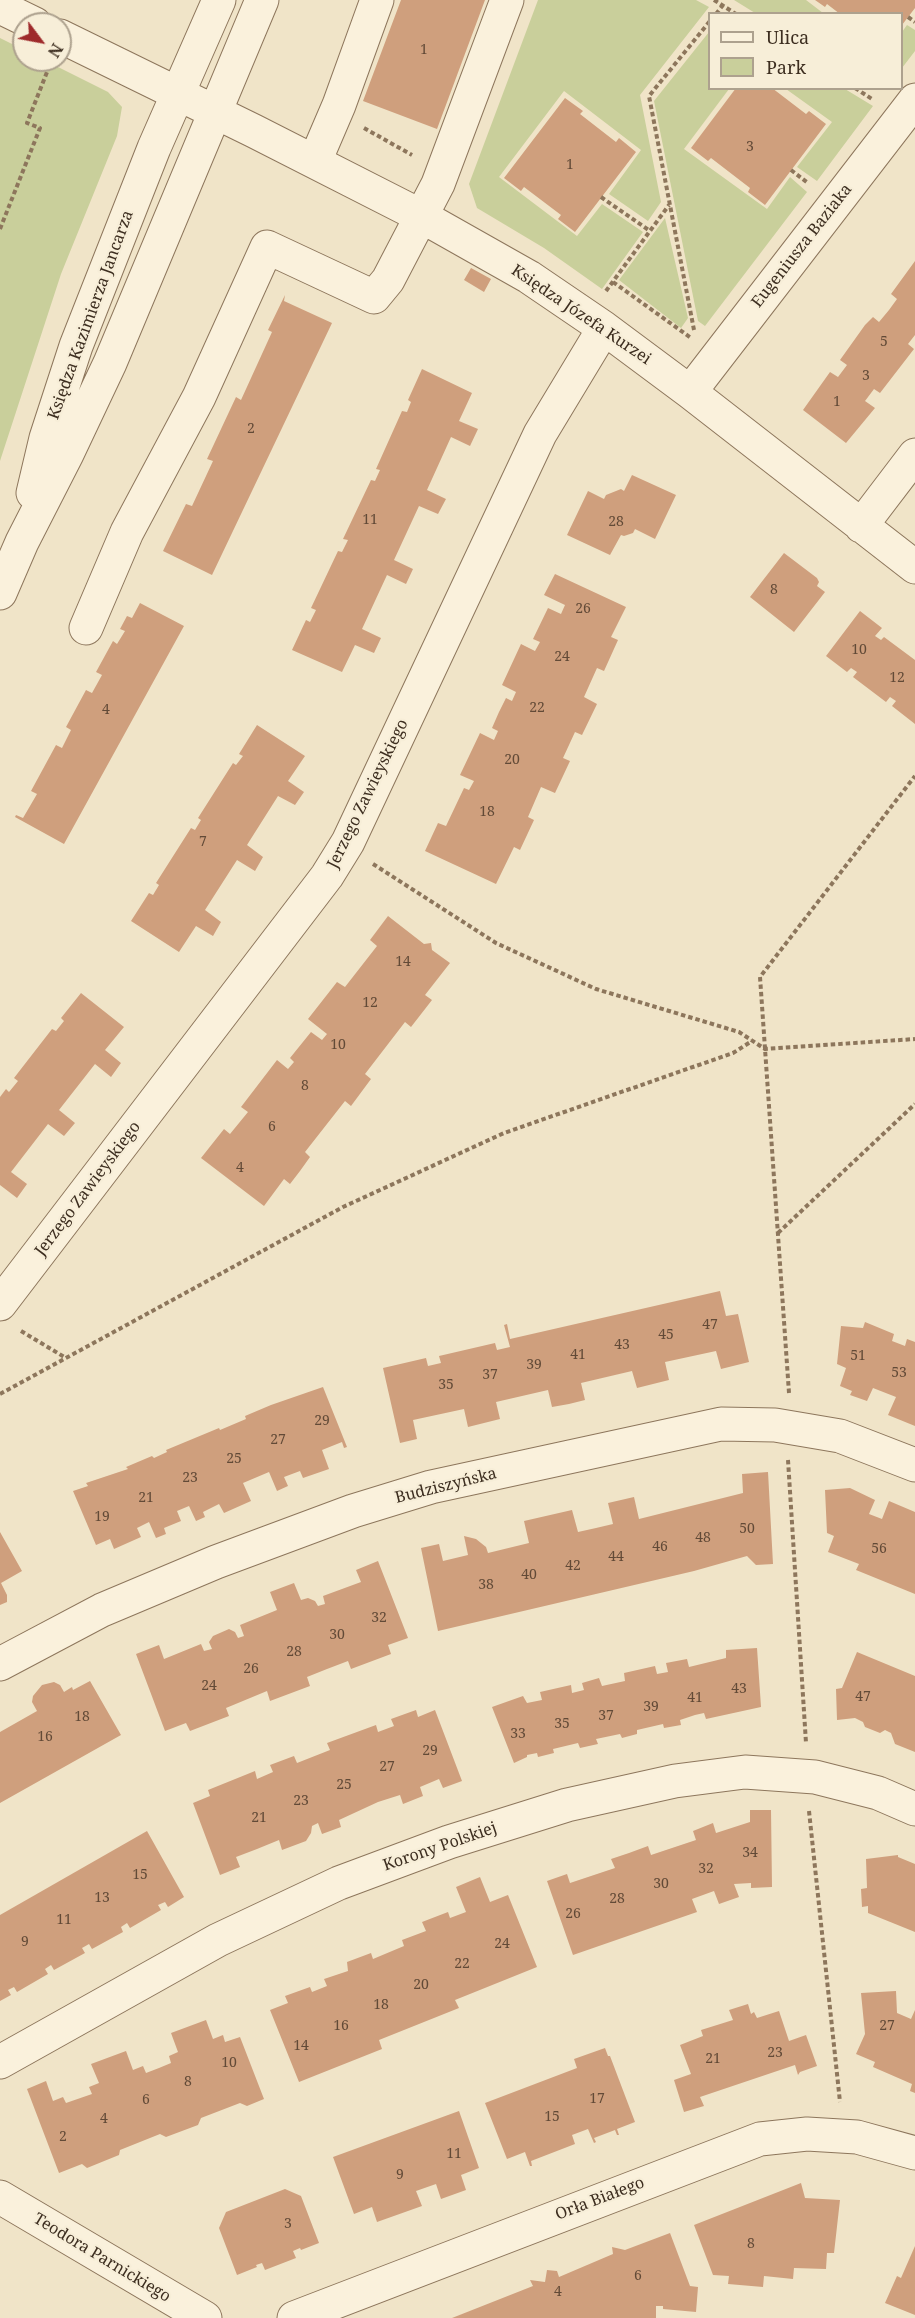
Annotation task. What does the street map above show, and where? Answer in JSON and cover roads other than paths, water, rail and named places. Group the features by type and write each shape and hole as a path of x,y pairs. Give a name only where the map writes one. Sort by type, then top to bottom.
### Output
{"street":[{"name":"Księdza Kazimierza Jancarza","path":"22,542 46,438 65,378 177,94 219,0"},
{"name":"Księdza Kazimierza Jancarza","path":"0,593 22,542 68,454 110,363 262,0"},
{"path":"315,162 377,0"},
{"path":"86,628 127,532 199,398 267,247 374,297 388,280 442,173 507,0"},
{"name":"Księdza Józefa Kurzei","path":"72,42 421,216 529,277 690,392 915,567"},
{"name":"Eugeniusza Baziaka","path":"690,392 915,100"},
{"name":"Jerzego Zawieyskiego","path":"8,1316 327,876 344,849 595,322"},
{"path":"861,526 915,455"},
{"name":"Budziszyńska","path":"0,1664 102,1610 216,1562 353,1511 431,1487 721,1424 775,1425 840,1436 915,1465"},
{"name":"Korony Polskiej","path":"0,2062 218,1940 339,1883 449,1842 567,1805 675,1781 745,1772 815,1777 878,1793 915,1809"},
{"name":"Orła Białego","path":"294,2318 760,2139 807,2134 857,2137 915,2153"},
{"name":"Teodora Parnickiego","path":"0,2197 205,2318"}]}
